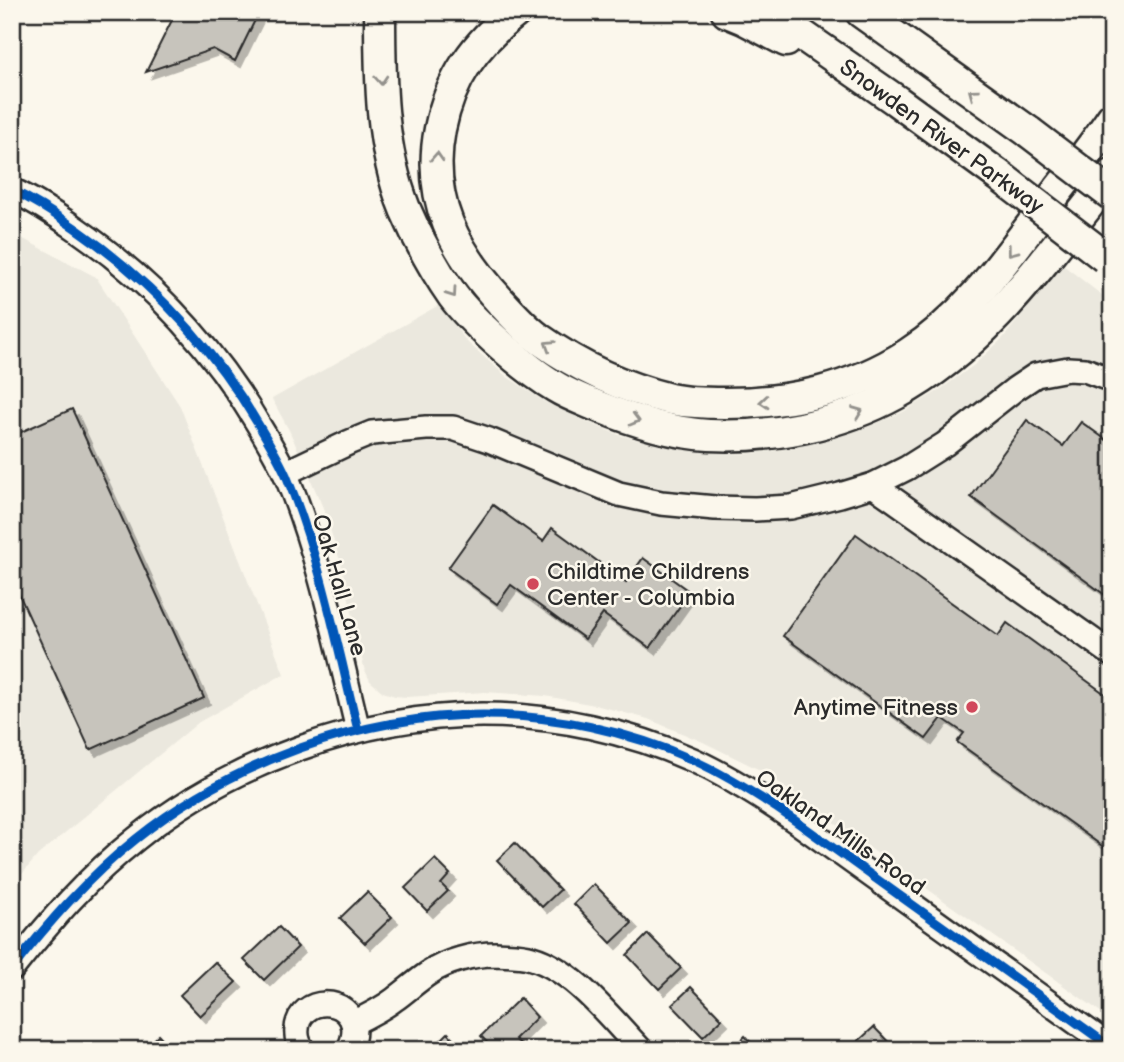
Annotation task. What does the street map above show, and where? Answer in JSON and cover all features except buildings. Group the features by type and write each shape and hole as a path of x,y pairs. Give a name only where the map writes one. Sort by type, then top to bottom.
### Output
{"main road":[{"path":"380,12 380,76 392,168 405,207 427,253 454,298 512,355 557,388 626,418 664,428 707,435 789,431 831,422 897,394 928,375 990,324 1112,176"},
{"path":"516,12 474,51 457,76 444,107 436,165 439,198 453,238 481,280 509,311 540,339 607,377 672,399 708,403 750,403 822,393 881,370 910,352 941,329 989,282 1112,118"},
{"path":"727,12 897,101"},
{"name":"Snowden River Parkway","path":"769,12 997,174 1108,260"},
{"path":"860,12 1029,132 1112,195"}],"street":[{"name":"Oak Hall Lane","path":"12,190 39,203 113,256 151,288 227,375 270,443 285,473 320,571 358,730"},
{"path":"285,473 372,433 453,428 620,494 661,503 715,508 791,507 873,485 907,468 945,444 1015,388 1037,375 1068,369 1085,370 1112,380"},
{"path":"873,485 1112,654"},
{"name":"Oakland Mills Road","path":"12,969 46,926 88,881 136,839 229,779 277,758 358,730 427,718 483,715 536,718 590,726 639,740 693,760 747,788 1112,1048"},
{"path":"353,1023 374,1013 430,972 453,962 488,954 531,957 574,980 641,1050"},
{"path":"303,1050 296,1036 297,1024 303,1013 313,1005 328,1003 340,1006 353,1023 354,1037 348,1050"}],"shaded area":[{"path":"12,233 96,277 180,406 284,674 199,722 38,855 12,886"},
{"path":"1063,265 1112,303 1112,1020 760,770 703,742 648,719 595,705 545,696 485,692 395,696 383,692 370,681 364,668 342,567 324,510 290,432 272,399 439,305 467,342 506,376 545,402 619,435 662,446 705,452 746,454 791,448 868,427 903,412 938,391 974,365 1003,338"}],"cycle path":[{"path":"12,190 37,203 103,248 154,292 200,341 240,395 280,462 309,537 358,730"},
{"path":"12,969 85,884 136,839 173,812 255,766 344,734 391,724 437,717 510,716 564,722 617,733 668,750 720,774 797,822 1112,1048"}],"place":[{"name":"Childtime Childrens Center - Columbia","path":"533,584"},
{"name":"Anytime Fitness","path":"972,707"}]}
